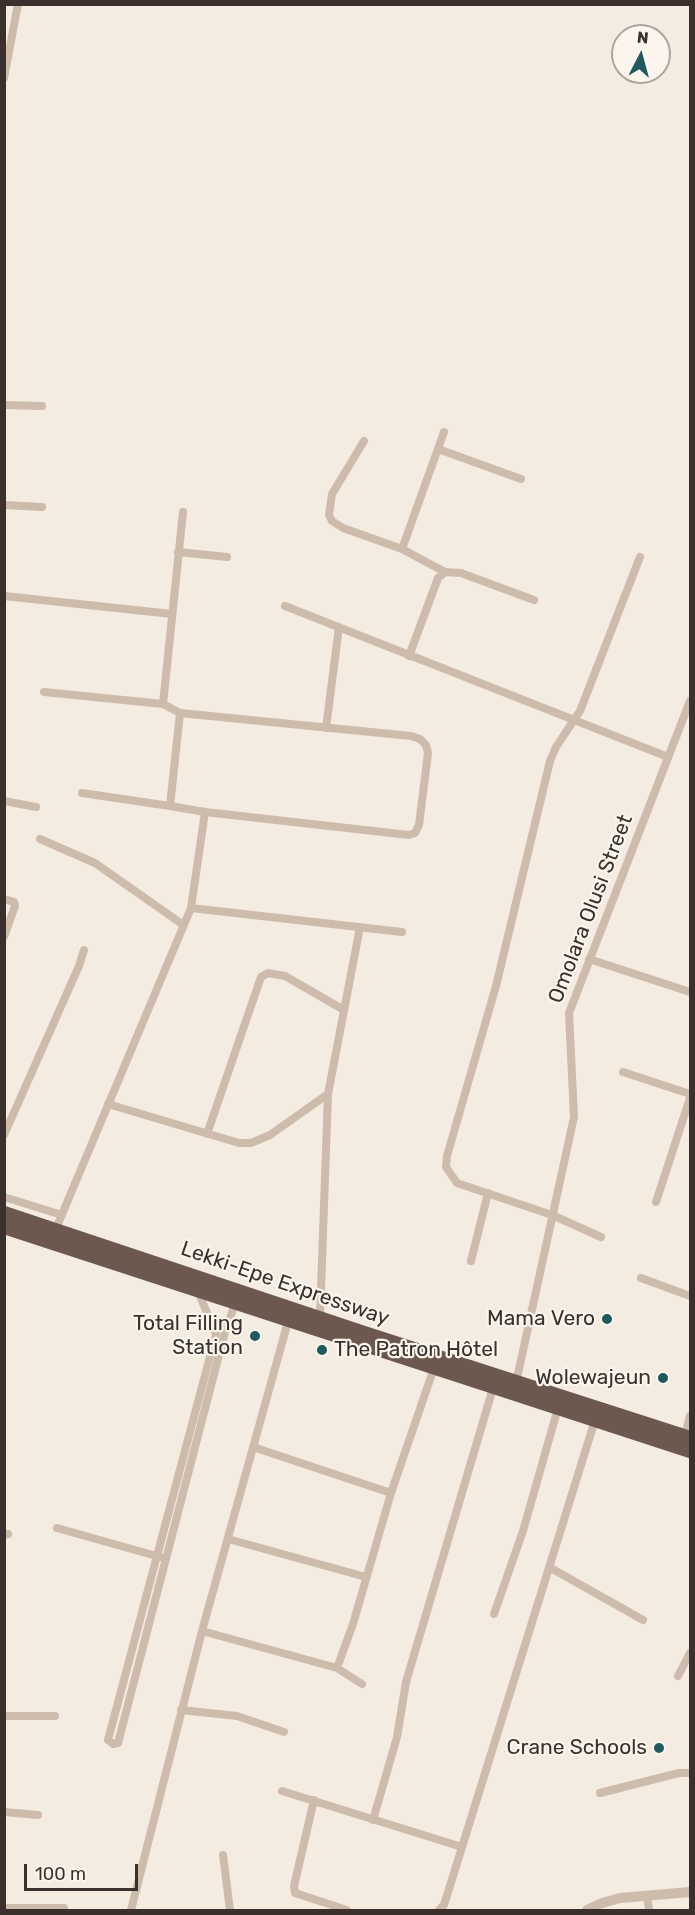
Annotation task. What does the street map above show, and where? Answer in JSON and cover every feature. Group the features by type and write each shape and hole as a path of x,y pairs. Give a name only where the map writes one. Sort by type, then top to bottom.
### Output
{"highway":[{"name":"Lekki-Epe Expressway","path":"4,1214 516,1383 688,1437"},
{"name":"Lekki-Epe Expressway","path":"4,1227 289,1318 494,1388 690,1451"}],"street":[{"path":"4,78 18,4"},
{"path":"4,405 42,406"},
{"path":"402,549 444,432"},
{"path":"364,441 332,494 329,515 332,521 343,528 402,549 445,572 461,573 534,600"},
{"path":"438,449 521,479"},
{"path":"4,505 42,507"},
{"path":"163,704 183,512"},
{"path":"178,552 227,557"},
{"path":"601,1237 552,1215 457,1183 446,1167 447,1156 499,976 550,761 556,747 574,722 640,557"},
{"path":"409,656 438,579 445,572"},
{"path":"4,596 172,614"},
{"path":"285,606 574,722 668,757"},
{"path":"326,728 339,627"},
{"path":"44,692 163,704 180,713 411,736 420,739 426,745 428,753 422,805 415,833 409,835 205,812 82,793"},
{"name":"Omolara Olusi Street","path":"516,1383 574,1117 569,1013 690,701"},
{"path":"170,806 180,713"},
{"path":"4,801 36,807"},
{"path":"55,1232 182,924 191,908 205,812"},
{"path":"40,838 95,863 182,924"},
{"path":"4,899 14,902 15,906 4,937"},
{"path":"191,908 402,932"},
{"path":"320,1317 328,1094 360,927"},
{"path":"4,1135 80,966 84,950"},
{"path":"589,959 690,992"},
{"path":"207,1134 261,977 268,973 285,976 344,1010"},
{"path":"623,1072 690,1096 656,1202"},
{"path":"108,1104 239,1143 251,1143 270,1135 328,1094"},
{"path":"471,1261 488,1193"},
{"path":"4,1197 62,1215"},
{"path":"641,1278 690,1296"},
{"path":"197,1288 216,1334 206,1388 166,1559 118,1743 112,1744 108,1740 157,1556 206,1388 236,1301"},
{"path":"131,1911 202,1631 289,1318"},
{"path":"336,1668 391,1493 434,1368"},
{"path":"373,1821 397,1737 406,1682 494,1388"},
{"path":"494,1614 523,1531 558,1408"},
{"path":"688,1437 690,1416"},
{"path":"440,1911 444,1905 595,1420"},
{"path":"254,1447 391,1493"},
{"path":"57,1528 166,1559"},
{"path":"228,1539 366,1577"},
{"path":"549,1567 643,1620"},
{"path":"202,1631 336,1668 362,1684"},
{"path":"678,1676 690,1653"},
{"path":"181,1710 237,1716 284,1732"},
{"path":"4,1716 55,1716"},
{"path":"600,1793 680,1773 690,1773"},
{"path":"282,1791 462,1847"},
{"path":"314,1800 294,1886 295,1893 347,1911"},
{"path":"4,1812 38,1815"},
{"path":"223,1855 230,1911"},
{"path":"587,1911 602,1903 620,1898 690,1892"},
{"path":"647,1895 650,1911"},
{"path":"4,1908 22,1910 64,1908"}],"place":[{"name":"Mama Vero","path":"607,1319"},
{"name":"Total Filling Station","path":"255,1336"},
{"name":"The Patron Hôtel","path":"322,1350"},
{"name":"Wolewajeun","path":"663,1378"},
{"name":"Crane Schools","path":"659,1748"}]}
